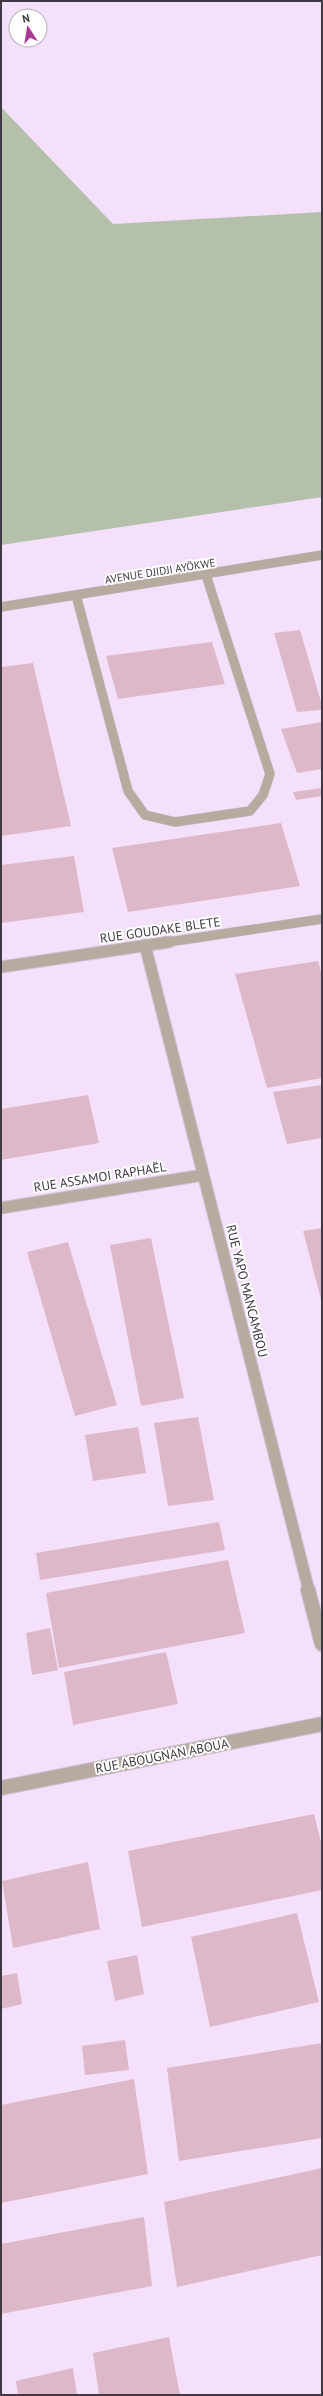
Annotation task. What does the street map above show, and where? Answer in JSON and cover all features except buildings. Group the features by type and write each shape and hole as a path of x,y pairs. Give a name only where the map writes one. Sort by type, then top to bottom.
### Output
{"street":[{"name":"AVENUE DJIDJI AYÖKWE","path":"1,607 322,555"},
{"path":"76,595 128,791 145,816 175,822 250,811 263,796 270,774 206,575"},
{"name":"RUE GOUDAKE BLETE","path":"1,967 322,919"},
{"name":"RUE YAPO MANCAMBOU","path":"144,945 322,1644"},
{"name":"RUE ASSAMOI RAPHAËL","path":"1,1208 203,1175"},
{"name":"RUE ABOUGNAN ABOUA","path":"1,1788 322,1724"}],"green space":[{"path":"1,107 113,224 322,212 322,497 1,545"}]}
